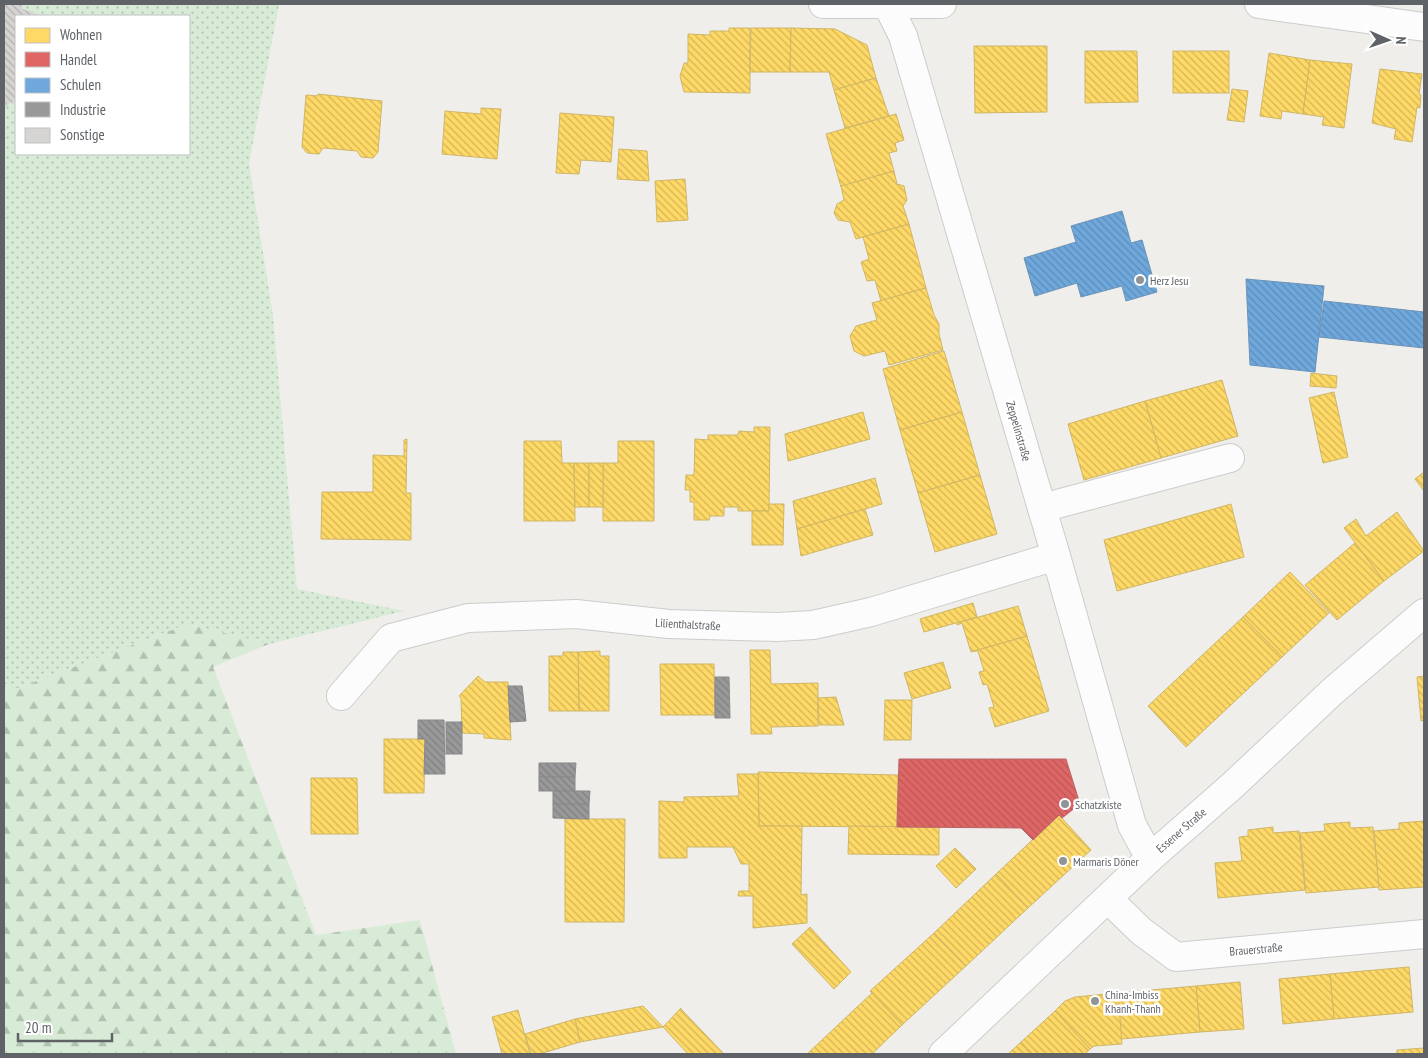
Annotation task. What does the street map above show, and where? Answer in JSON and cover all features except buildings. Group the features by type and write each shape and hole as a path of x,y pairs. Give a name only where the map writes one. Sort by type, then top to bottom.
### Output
{"street":[{"path":"824,4 942,4"},
{"path":"1260,4 1424,27"},
{"name":"Zeppelinstraße","path":"887,5 903,36 1056,556 1132,825 1150,858"},
{"path":"1042,508 1230,458"},
{"name":"Lilienthalstraße","path":"341,696 391,638 468,618 576,614 669,624 770,627 814,625 871,612 1056,556"},
{"name":"Essener Straße","path":"943,1054 1108,900 1150,858 1233,785 1333,690 1424,613"},
{"name":"Brauerstraße","path":"1108,900 1141,931 1176,957 1424,934"}],"green space":[{"path":"4,4 279,4 249,164 273,316 297,589 404,611 269,644 188,624 13,690 4,681"},
{"path":"188,624 269,644 213,667 316,935 420,920 456,1054 4,1054 4,681 13,690"}],"place":[{"name":"Herz Jesu","path":"1140,280"},
{"name":"Schatzkiste","path":"1065,804"},
{"name":"Marmaris Döner","path":"1063,861"},
{"name":"China-Imbiss Khanh-Thanh","path":"1095,1001"}]}
